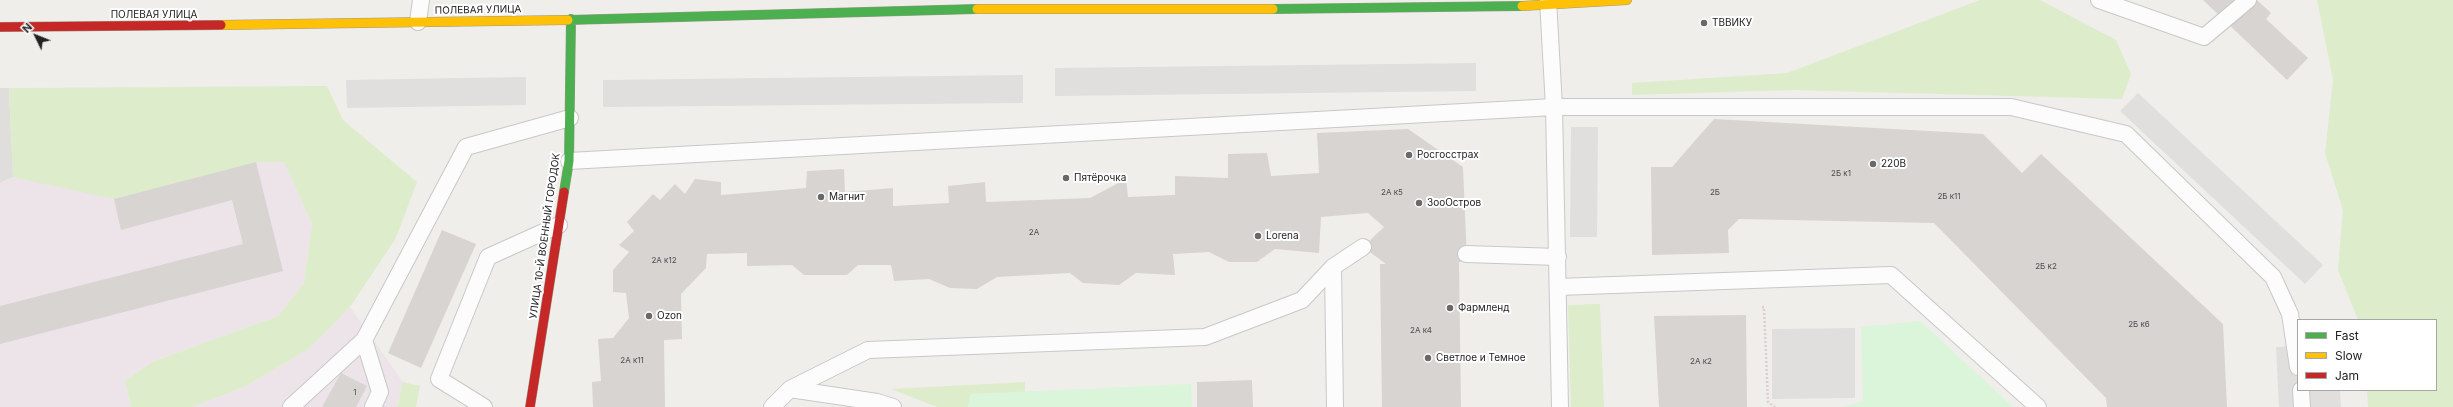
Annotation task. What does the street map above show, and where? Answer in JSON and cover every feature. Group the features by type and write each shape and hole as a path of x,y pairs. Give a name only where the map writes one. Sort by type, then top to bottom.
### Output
{"street":[{"name":"ПОЛЕВАЯ УЛИЦА","path":"0,27 280,25 797,15 1000,4 1490,8 1548,3 1628,0"},
{"name":"УЛИЦА 10-Й ВОЕННЫЙ ГОРОДОК","path":"530,407 569,161 571,19"}],"lane":[{"path":"418,22 421,0"},
{"path":"2099,0 2204,36 2248,0"},
{"path":"1548,3 1554,106 1560,407"},
{"path":"569,161 1554,106 2011,107 2126,134 2273,277 2290,314 2297,360"},
{"path":"290,407 364,340 466,147 570,118"},
{"path":"484,407 439,379 488,257 559,225"},
{"path":"772,407 790,388 868,350 1204,337 1302,300 1333,268 1363,247"},
{"path":"1466,254 1558,257"},
{"path":"1333,268 1335,407"},
{"path":"1558,287 1891,275 2038,407"},
{"path":"364,340 380,392 373,407"},
{"path":"790,388 877,402 893,407"},
{"path":"2301,391 2302,407"}],"path":[{"path":"1756,307 1764,307 1768,402 1775,407"}],"shaded area":[{"path":"1476,63 1476,91 1055,96 1055,68"},
{"path":"1023,75 1023,103 603,107 603,80"},
{"path":"526,77 526,105 347,108 346,80"},
{"path":"0,88 9,88 13,177 0,183"},
{"path":"2138,93 2323,265 2305,284 2120,111"},
{"path":"1571,127 1598,127 1597,237 1570,237"},
{"path":"256,162 284,162 312,224 304,283 278,316 152,362 125,381 131,407 0,407 0,183 13,177 61,186"},
{"path":"350,307 403,382 397,407 192,407 246,386 310,348"},
{"path":"1855,328 1855,398 1772,399 1772,329"},
{"path":"2297,346 2297,391 2340,391 2341,407 2279,407 2276,347"}],"green space":[{"path":"1980,0 2040,0 2116,40 2131,74 2122,99 1793,90 1632,95 1632,83 1787,73"},
{"path":"2317,0 2453,0 2453,407 2368,407 2367,391 2437,391 2437,319 2358,319 2338,270 2343,210 2325,153 2333,80"},
{"path":"327,86 343,120 417,182 396,238 350,307 310,348 246,386 192,407 131,407 125,381 152,362 278,316 304,283 312,224 284,162 256,162 114,199 13,177 9,88"},
{"path":"1600,304 1604,407 1571,407 1568,305"},
{"path":"1920,321 2013,407 1844,407 1863,401 1861,327"},
{"path":"403,382 420,386 416,407 397,407"},
{"path":"1025,382 1025,392 971,394 968,407 937,407 891,389"},
{"path":"1191,384 1192,407 968,407 970,394"}],"building":[{"path":"2203,0 2257,0 2271,13 2266,19 2308,58 2287,80"},
{"path":"1714,119 1983,134 2022,173 2041,154 2223,324 2227,407 2107,407 2106,398 1934,223 1739,219 1728,230 1729,253 1652,255 1651,167 1672,167"},
{"path":"1408,129 1463,167 1467,261 1459,262 1461,407 1382,407 1380,264 1386,264 1363,247 1384,227 1368,213 1321,217 1319,253 1275,249 1257,262 1229,262 1209,252 1173,254 1175,275 1136,273 1119,285 1083,283 1070,273 997,277 977,289 950,288 929,279 894,281 891,265 858,265 847,275 804,275 792,265 747,266 747,253 707,254 706,268 681,294 682,339 664,340 665,407 593,407 592,382 601,381 598,339 613,338 629,318 626,293 613,292 613,270 629,252 619,245 634,231 627,222 653,194 660,200 675,184 685,194 695,179 721,182 721,195 806,188 807,171 844,169 845,192 893,188 893,206 949,203 948,186 985,182 986,202 1090,198 1126,179 1128,197 1175,195 1175,176 1228,178 1228,154 1267,153 1271,176 1319,173 1317,133"},
{"path":"256,162 283,271 0,344 0,306 243,244 232,200 121,230 114,199"},
{"path":"442,230 476,244 421,368 388,353"},
{"path":"1746,315 1747,407 1659,407 1654,316"},
{"path":"341,373 367,386 356,407 322,407"},
{"path":"1252,380 1253,407 1197,407 1197,382"}],"traffic: fast":[{"path":"1273,9 1522,6"},
{"path":"568,20 977,9"},
{"path":"564,192 569,161 571,19"}],"traffic: slow":[{"path":"1522,6 1627,0"},
{"path":"977,9 1273,9"},
{"path":"221,25 568,20"}],"traffic: jam":[{"path":"0,27 221,25"},
{"path":"530,407 564,192"}],"place":[{"name":"ТВВИКУ","path":"1704,23"},
{"name":"Росгосстрах","path":"1409,155"},
{"name":"220В","path":"1873,164"},
{"name":"Пятёрочка","path":"1066,178"},
{"name":"Магнит","path":"821,197"},
{"name":"ЗооОстров","path":"1419,203"},
{"name":"Lorena","path":"1258,236"},
{"name":"Фармленд","path":"1450,308"},
{"name":"Ozon","path":"649,316"},
{"name":"Светлое и Темное","path":"1428,358"}]}
